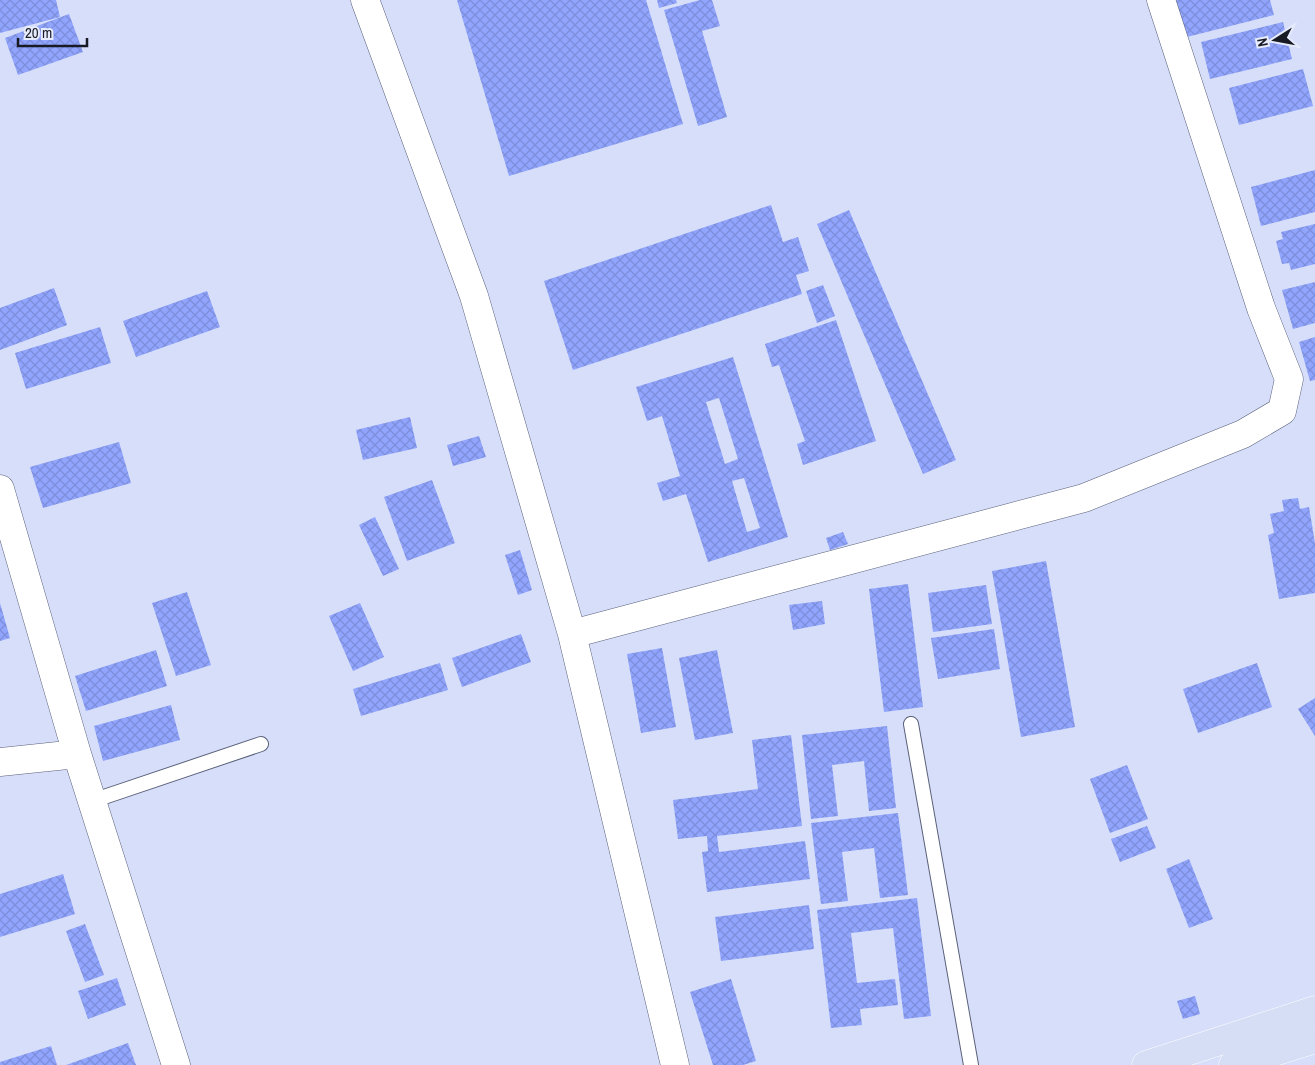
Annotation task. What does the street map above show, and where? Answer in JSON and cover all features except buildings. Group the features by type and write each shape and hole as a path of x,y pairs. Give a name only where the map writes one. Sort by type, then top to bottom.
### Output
{"highway":[{"path":"1146,1065 1315,1010"},
{"path":"1233,1065 1279,1058 1315,1040"}],"street":[{"path":"365,0 474,296 572,634 675,1065"},
{"path":"572,634 1084,498 1243,434 1282,411 1290,379 1261,308 1161,0"},
{"path":"0,489 77,754 176,1065"},
{"path":"0,762 77,754"}],"lane":[{"path":"911,724 971,1065"},
{"path":"92,801 262,744"}]}
